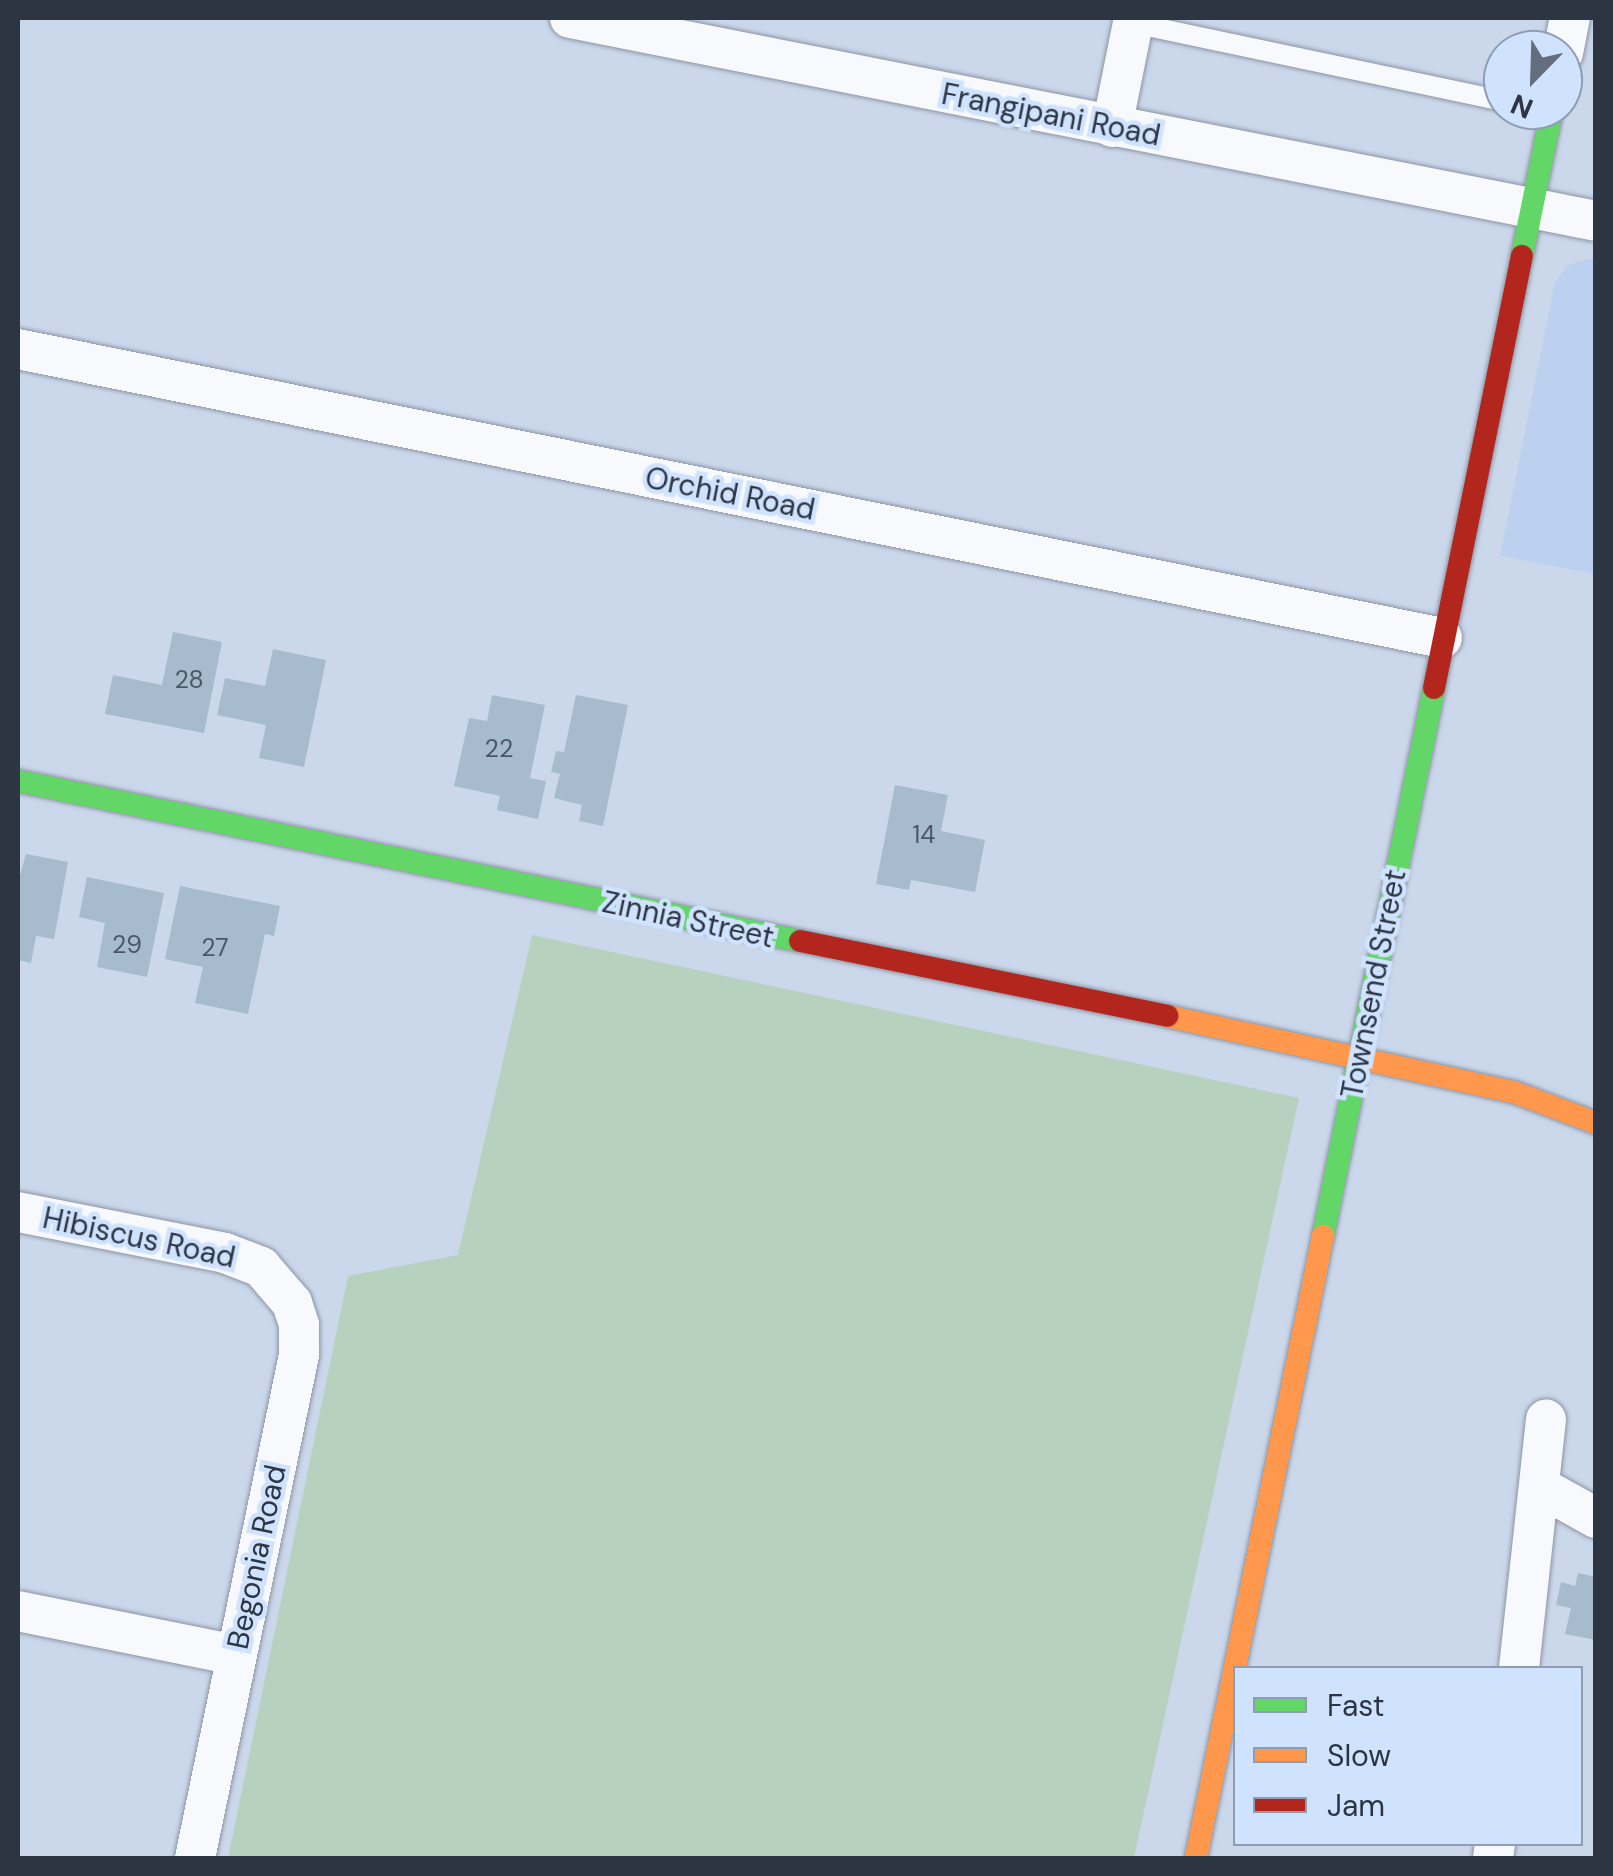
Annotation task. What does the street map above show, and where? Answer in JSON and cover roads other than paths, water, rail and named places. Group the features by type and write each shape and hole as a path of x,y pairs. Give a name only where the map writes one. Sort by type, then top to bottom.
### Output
{"street":[{"name":"Frangipani Road","path":"570,18 1533,213 1596,221"},
{"path":"1112,127 1134,20"},
{"name":"Townsend Street","path":"1235,1666 1442,638 1533,213 1547,130"},
{"name":"Orchid Road","path":"18,349 1442,638"},
{"name":"Zinnia Street","path":"18,781 1514,1092 1596,1122"},
{"name":"Hibiscus Road","path":"18,1212 226,1253 261,1267"},
{"name":"Begonia Road","path":"195,1858 299,1355 292,1302 261,1267"},
{"path":"1519,1666 1544,1488 1546,1419"},
{"path":"1544,1488 1596,1518"},
{"path":"18,1610 237,1656"},
{"name":"Townsend Street","path":"1196,1858 1233,1676"}],"lane":[{"path":"1134,20 1483,97"}]}
